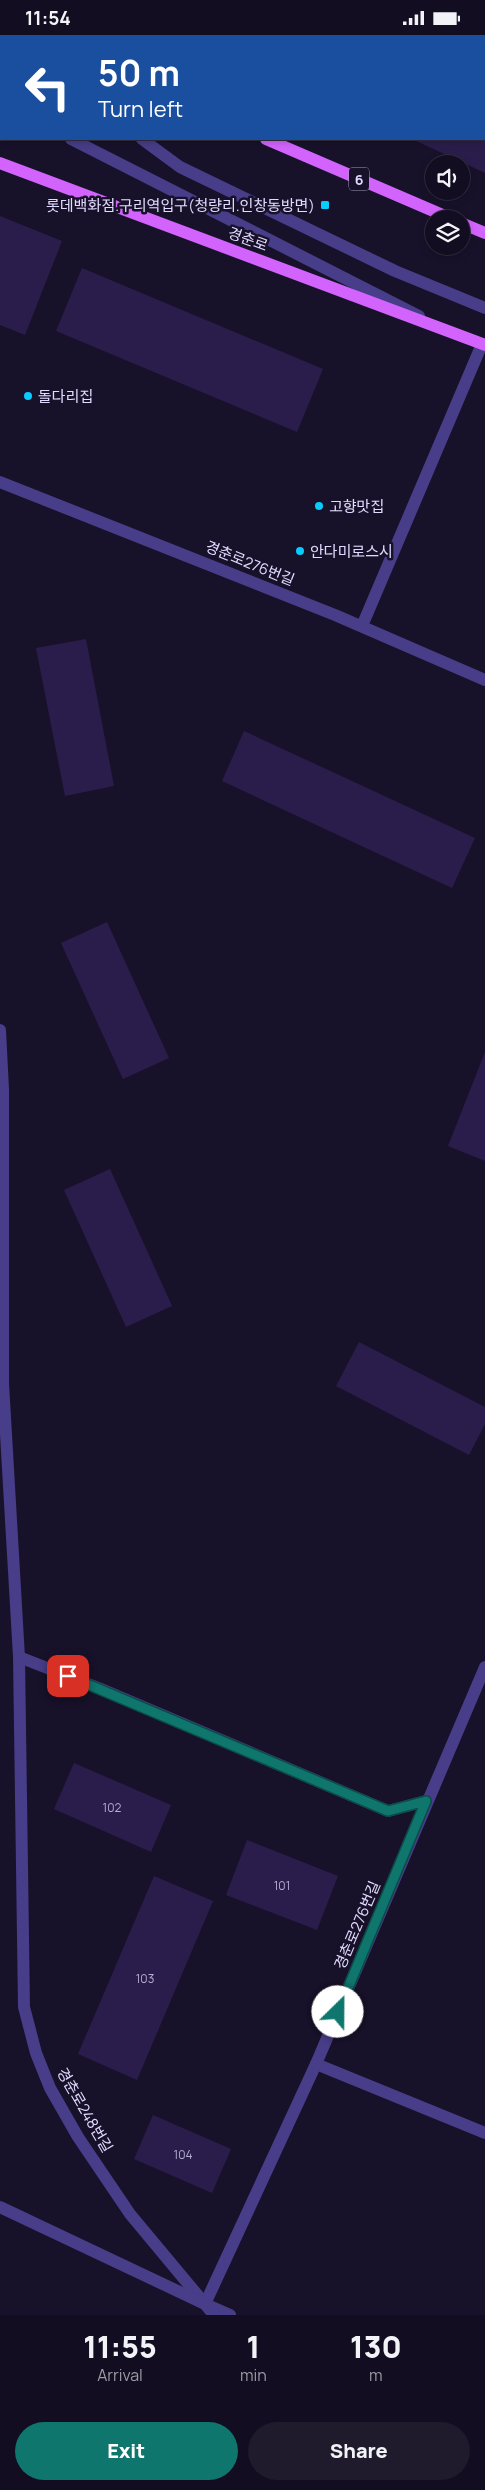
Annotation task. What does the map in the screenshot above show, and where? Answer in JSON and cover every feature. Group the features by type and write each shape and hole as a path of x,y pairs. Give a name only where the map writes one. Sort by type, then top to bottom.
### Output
{"main road":[{"name":"6","path":"268,140 431,210"},
{"name":"경춘로","path":"0,163 484,344"},
{"path":"470,227 485,233"}],"street":[{"path":"73,140 444,328"},
{"path":"143,140 180,167 395,271 485,308"},
{"path":"362,626 484,344"},
{"name":"경춘로276번길","path":"0,482 362,626 485,681"},
{"name":"경춘로248번길","path":"0,1030 3,1089 2,1383 19,1657 24,2007 36,2053 55,2096 78,2137 120,2199 214,2315"},
{"path":"19,1657 101,1689 388,1811 426,1801"},
{"name":"경춘로276번길","path":"205,2304 316,2064 426,1801 485,1667"},
{"path":"316,2064 485,2133"},
{"path":"0,2207 230,2315"}],"building":[{"path":"414,140 485,140 485,173 470,166 470,155 446,155"},
{"path":"0,216 62,241 25,335 0,325"},
{"path":"82,268 323,369 297,432 56,331"},
{"path":"86,639 114,786 65,796 36,648"},
{"path":"244,731 475,838 452,888 222,781"},
{"path":"107,922 169,1058 123,1079 61,943"},
{"path":"485,1052 485,1161 448,1146"},
{"path":"110,1169 172,1306 126,1327 64,1190"},
{"path":"359,1342 485,1407 485,1424 469,1455 336,1386"},
{"path":"74,1763 171,1805 151,1852 54,1809"},
{"path":"247,1840 338,1876 317,1930 226,1895"},
{"path":"154,1876 213,1901 137,2080 78,2054"},
{"path":"153,2115 231,2149 212,2193 134,2159"}],"place":[{"name":"롯데백화점.구리역입구(청량리.인창동방면)","path":"325,205"},
{"name":"돌다리집","path":"28,396"},
{"name":"고향맛집","path":"319,506"},
{"name":"안다미로스시","path":"300,551"}],"route":[{"path":"68,1676 388,1811 426,1801 338,2012"}]}
